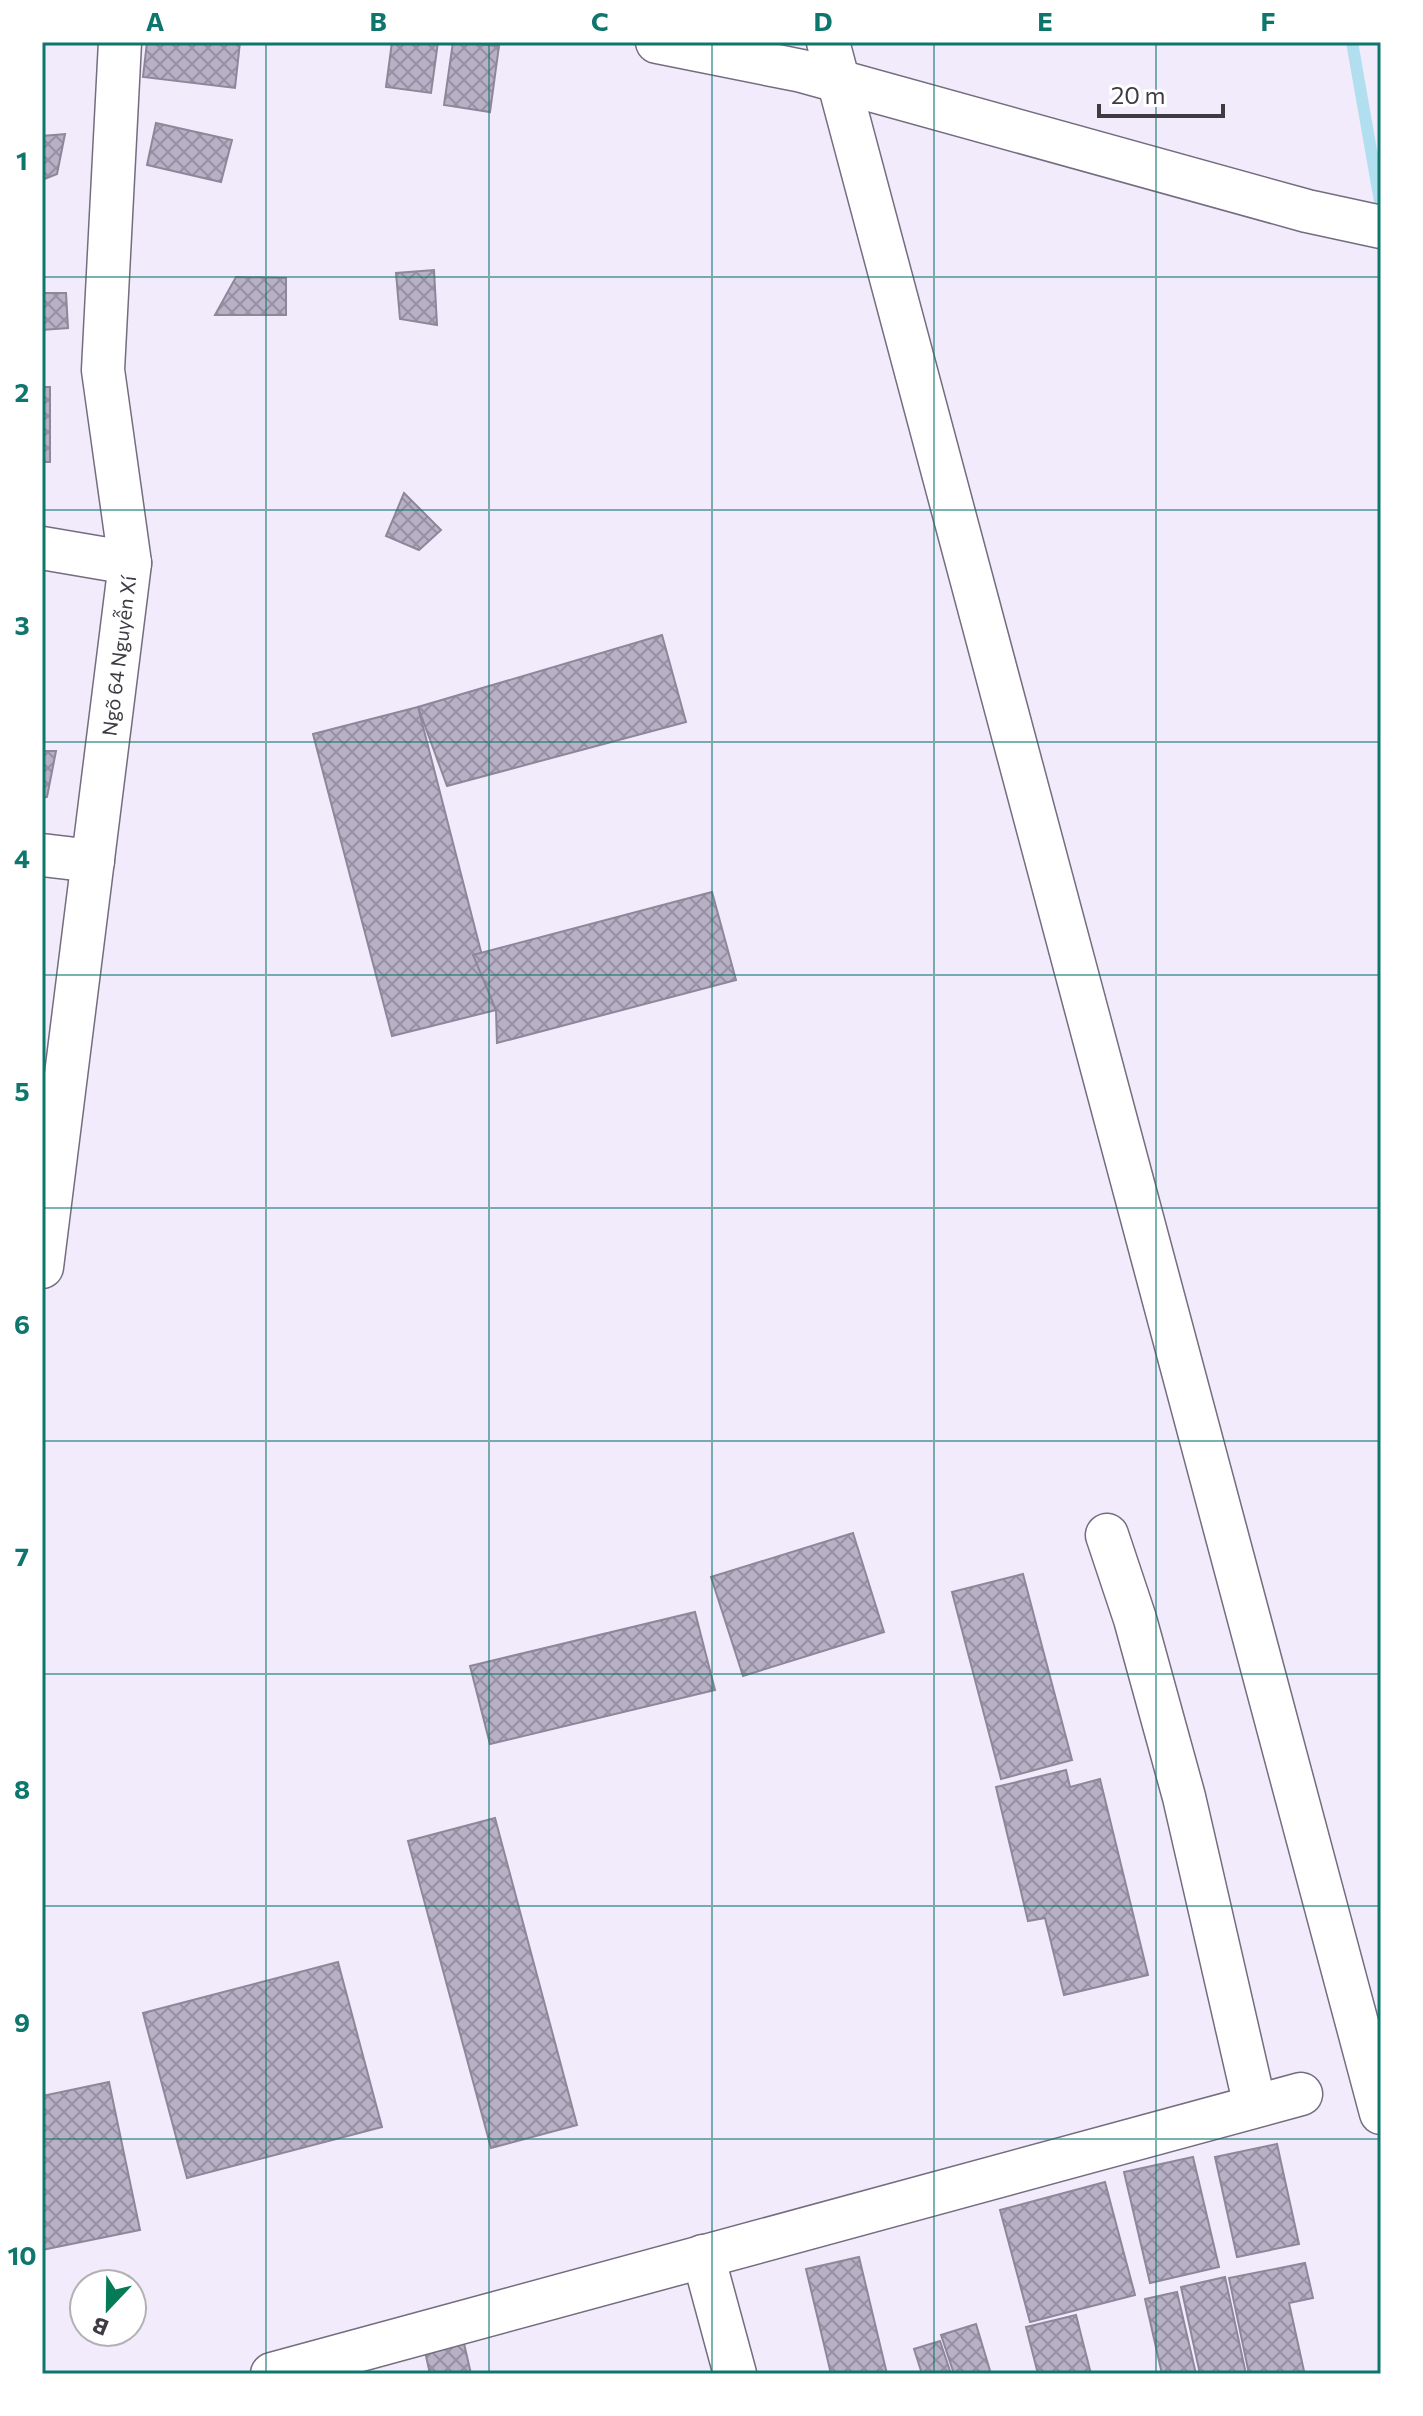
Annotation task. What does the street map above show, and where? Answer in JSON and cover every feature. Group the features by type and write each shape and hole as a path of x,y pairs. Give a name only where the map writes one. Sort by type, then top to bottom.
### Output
{"street":[{"name":"Ngõ 64 Nguyễn Xí","path":"42,1267 49,1157 93,861 130,563 103,370 120,42"},
{"path":"657,42 802,71 833,62 1307,211 1381,227"},
{"path":"833,62 1381,2113"},
{"path":"42,548 130,563"},
{"path":"42,855 93,861"},
{"path":"1107,1535 1135,1619 1184,1797 1255,2106"},
{"path":"272,2374 1301,2094"},
{"path":"703,2256 735,2374"}],"building":[{"path":"147,42 240,42 235,88 143,77"},
{"path":"392,42 438,42 431,93 386,87"},
{"path":"453,42 499,46 490,112 444,105"},
{"path":"156,123 232,140 221,182 147,165"},
{"path":"65,134 57,174 42,180 42,136"},
{"path":"434,270 437,325 400,319 396,273"},
{"path":"236,277 286,278 286,315 215,315"},
{"path":"42,293 66,293 68,328 42,330"},
{"path":"42,387 50,387 50,462 42,462"},
{"path":"404,493 441,530 419,550 386,536"},
{"path":"662,635 686,722 447,786 418,707"},
{"path":"418,707 496,1010 392,1036 313,734"},
{"path":"42,751 56,751 47,797 42,798"},
{"path":"712,892 736,980 497,1043 496,1010 473,955"},
{"path":"853,1533 884,1632 743,1676 711,1577"},
{"path":"1023,1574 1072,1760 1001,1779 952,1592"},
{"path":"695,1612 715,1690 490,1744 470,1666"},
{"path":"1066,1770 1070,1787 1100,1779 1148,1975 1064,1995 1045,1918 1028,1921 996,1787"},
{"path":"495,1818 577,2125 491,2148 408,1841"},
{"path":"338,1962 382,2127 187,2178 143,2013"},
{"path":"109,2082 140,2230 42,2250 42,2096"},
{"path":"1277,2144 1299,2244 1237,2257 1215,2157"},
{"path":"1193,2157 1219,2267 1150,2283 1124,2172"},
{"path":"1105,2182 1135,2295 1030,2322 1000,2210"},
{"path":"859,2257 887,2374 831,2374 806,2269"},
{"path":"1305,2263 1313,2298 1289,2303 1304,2371 1249,2374 1229,2278"},
{"path":"1225,2277 1246,2374 1200,2374 1181,2287"},
{"path":"1177,2292 1196,2374 1162,2374 1145,2299"},
{"path":"1076,2315 1091,2374 1038,2374 1026,2327"},
{"path":"976,2324 991,2374 954,2374 941,2335"},
{"path":"463,2339 471,2374 430,2374 424,2347"},
{"path":"940,2341 951,2374 922,2374 914,2349"}],"waterway":[{"path":"1352,42 1381,207"}]}
